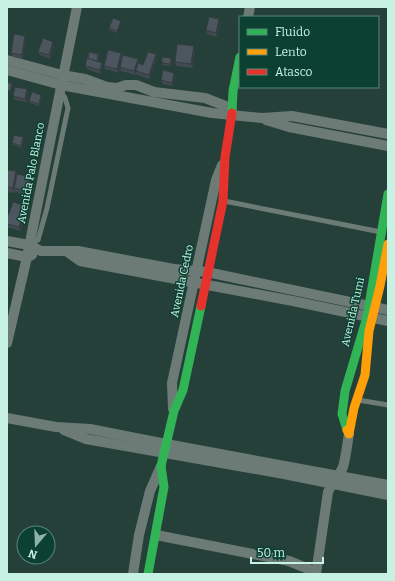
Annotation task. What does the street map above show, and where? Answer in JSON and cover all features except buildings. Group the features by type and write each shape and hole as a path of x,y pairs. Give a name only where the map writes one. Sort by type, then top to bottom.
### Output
{"street":[{"name":"Avenida Palo Blanco","path":"7,343 27,257 77,7"},
{"path":"7,60 61,83"},
{"name":"Avenida Cedro","path":"133,574 139,535 150,491 161,466 174,411 183,390 205,284 222,201 225,157 232,116 233,91 239,62"},
{"path":"7,70 61,83 85,79 107,87 136,85 154,92 205,98 228,107 232,116 262,118 292,116 388,134"},
{"path":"262,118 289,127 388,146"},
{"name":"Avenida Cedro","path":"174,411 172,383 216,180 225,157"},
{"name":"Avenida Tumi","path":"372,307 385,232 388,194"},
{"path":"7,241 29,245 41,251"},
{"name":"Avenida Tumi","path":"349,434 342,414 349,376 372,307 388,244"},
{"path":"7,253 27,257 41,251 78,251 174,269 207,272 388,310"},
{"path":"66,251 80,261 205,284 388,321"},
{"name":"Avenida Tumi","path":"316,573 328,492 331,484 339,475 343,465 357,400 365,375 369,317"},
{"path":"7,418 56,427 86,439 165,449 339,475 388,485"},
{"path":"165,449 388,495"},
{"name":"Avenida Cedro","path":"148,574 164,487 161,466"},
{"path":"156,535 289,561 316,573"}],"lane":[{"path":"212,200 385,232"},
{"path":"345,396 357,400 388,405"}],"traffic: fast":[{"path":"232,113 233,91 239,62"},
{"path":"347,430 342,414 345,391 367,317 388,194"},
{"path":"148,574 164,487 161,466 174,411 183,390 201,306"}],"traffic: slow":[{"path":"347,430 349,434 354,408 365,375 369,331 388,244"}],"traffic: jam":[{"path":"201,306 223,201 225,157 232,113"}]}
